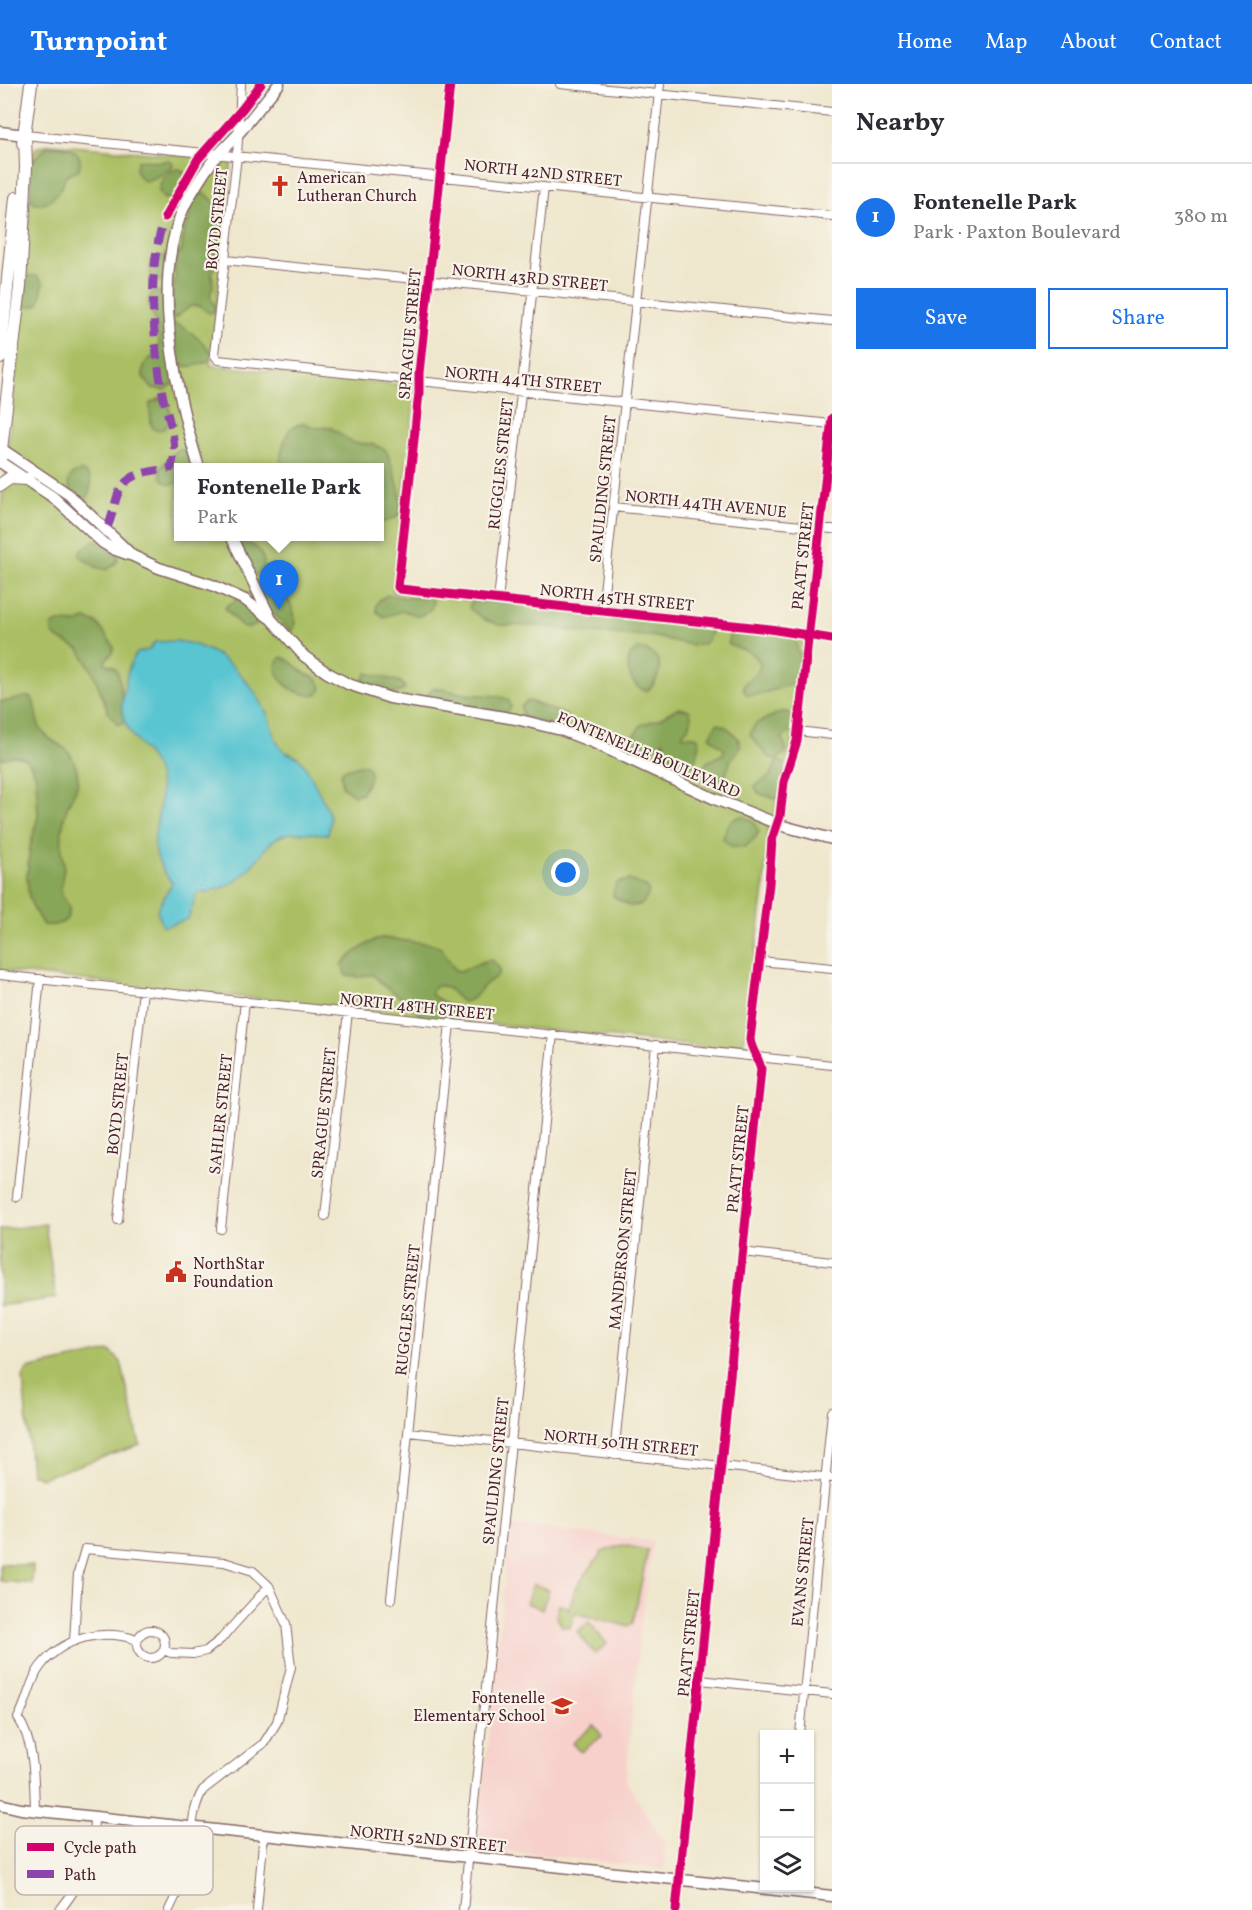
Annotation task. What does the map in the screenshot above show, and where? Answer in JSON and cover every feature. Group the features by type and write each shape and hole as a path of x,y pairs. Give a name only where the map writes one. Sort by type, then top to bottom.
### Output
{"main road":[{"path":"0,358 19,166 31,84"},
{"path":"198,463 186,423 174,370 170,323 170,267 177,229 186,204 201,178 279,84"},
{"name":"NORTH 42ND STREET","path":"0,132 25,135"},
{"path":"0,454 21,276 26,167 25,135"},
{"name":"FONTENELLE BOULEVARD","path":"0,454 101,542 159,568 217,587 245,600 271,619 304,656 326,672 356,687 402,700 516,719 561,730 715,799 777,824 832,839"},
{"name":"FONTENELLE BOULEVARD","path":"0,454 68,494 133,556"},
{"path":"0,485 7,479 28,479"},
{"path":"233,541 271,619"},
{"path":"245,600 252,596 255,586"},
{"name":"NORTH 52ND STREET","path":"0,1804 21,1809"},
{"name":"NORTH 52ND STREET","path":"0,1810 35,1810 174,1826"},
{"name":"NORTH 52ND STREET","path":"213,1830 760,1887"},
{"name":"NORTH 52ND STREET","path":"805,1892 832,1896"}],"street":[{"name":"BOYD STREET","path":"215,357 237,156 241,84"},
{"name":"SPRAGUE STREET","path":"398,587 450,84"},
{"path":"560,84 832,112"},
{"name":"SPAULDING STREET","path":"602,610 660,84"},
{"name":"NORTH 42ND STREET","path":"25,135 832,216"},
{"name":"RUGGLES STREET","path":"498,600 544,187"},
{"name":"NORTH 43RD STREET","path":"225,260 832,321"},
{"name":"NORTH 44TH STREET","path":"215,357 221,362 831,424"},
{"name":"PRATT STREET","path":"676,1910 761,1069 750,1039 772,840 798,731 832,418"},
{"name":"NORTH 44TH AVENUE","path":"613,507 832,529"},
{"name":"NORTH 45TH STREET","path":"398,587 770,629 832,639"},
{"path":"798,731 832,735"},
{"path":"760,961 832,968"},
{"name":"NORTH 48TH STREET","path":"0,975 832,1065"},
{"path":"17,1197 39,979"},
{"name":"BOYD STREET","path":"118,1220 143,990"},
{"name":"SAHLER STREET","path":"221,1229 245,1001"},
{"name":"SPRAGUE STREET","path":"326,1216 348,1012"},
{"name":"RUGGLES STREET","path":"391,1599 450,1023"},
{"name":"SPAULDING STREET","path":"464,1910 553,1034"},
{"name":"MANDERSON STREET","path":"614,1455 656,1045"},
{"path":"742,1252 832,1262"},
{"name":"EVANS STREET","path":"800,1730 829,1478 832,1412"},
{"name":"NORTH 50TH STREET","path":"408,1432 829,1478"},
{"path":"74,1641 78,1573 85,1549 224,1562 253,1570 269,1586 286,1624 291,1667 285,1699 277,1722 264,1743 203,1790 196,1800 192,1826"},
{"path":"164,1650 171,1653 193,1654 206,1651 221,1639 269,1586"},
{"path":"146,1631 157,1631 164,1638 164,1650 156,1657 147,1658 138,1649 137,1640 146,1631"},
{"path":"35,1810 35,1782 30,1752 24,1726 18,1719 27,1703 40,1667 59,1650 74,1641 98,1634 111,1634 137,1640"},
{"path":"700,1680 832,1694"},
{"path":"93,1826 94,1817"},
{"path":"257,1910 266,1836"},
{"path":"60,1910 72,1895"},
{"path":"169,1910 176,1895"}],"shaded area":[{"name":"Fontenelle Elementary School","path":"510,1525 653,1541 640,1631 626,1780 665,1845 664,1869 477,1848"}],"green space":[{"path":"49,144 232,160 210,365 414,386 393,592 782,634 802,640 804,645 793,740 779,785 775,813 768,829 764,890 743,1049 740,1051 0,971 0,517 26,276 32,155 36,148"},
{"path":"48,146 72,149 79,156 79,169 65,177 54,197 44,203 34,203 30,193 29,164"},
{"path":"170,160 173,164 172,168 144,181 138,175 136,167 138,161 159,162"},
{"path":"178,169 187,175 188,186 173,198 164,199 159,191 161,183 167,174"},
{"path":"202,193 213,201 227,222 221,249 215,253 219,257 219,262 212,272 213,286 210,296 215,307 214,312 209,313 200,306 191,306 175,318 171,304 175,260 182,249 183,234 190,218 190,203 195,195"},
{"path":"165,256 168,259 167,276 158,282 151,280 150,261 155,257"},
{"path":"37,276 43,283 40,302 27,307 23,302 25,278"},
{"path":"153,292 163,292 173,324 183,327 194,335 212,354 211,360 199,365 178,364 174,383 165,390 152,388 143,377 145,364 159,349 157,326 149,303"},
{"path":"162,398 169,406 171,420 164,429 155,430 151,425 150,403"},
{"path":"304,423 317,428 330,427 353,443 372,444 386,450 400,494 401,511 398,516 384,522 384,463 282,463 281,455 288,432"},
{"path":"179,450 185,450 191,463 174,463 174,484 168,484 161,477 160,469 171,455"},
{"path":"81,471 86,473 91,481 90,490 83,504 68,482 74,474"},
{"path":"95,540 118,556 117,562 107,570 96,567 80,556 81,550"},
{"path":"244,543 253,546 261,554 264,566 259,574 255,575 239,545"},
{"path":"268,586 280,591 293,610 295,624 293,630 290,630 273,613 251,627 242,627 225,608 245,595"},
{"path":"388,595 407,598 431,597 433,603 430,610 420,616 402,611 384,617 377,612 376,606"},
{"path":"473,600 714,625 708,640 703,644 692,645 651,636 591,633 541,626 500,625 485,620 470,609 469,606"},
{"path":"85,619 97,623 114,647 105,661 106,664 115,668 119,678 125,721 122,724 118,724 109,714 93,672 79,649 52,633 52,626 57,622 77,623"},
{"path":"743,629 796,636 797,650 803,662 801,678 775,690 748,695 744,690 744,685 756,674 760,664 754,655 728,643 730,632"},
{"path":"638,649 650,652 659,663 659,674 651,688 646,691 636,686 630,677 628,666 630,655"},
{"path":"281,657 316,678 322,687 319,693 303,694 286,685 280,679 277,671 277,664"},
{"path":"367,673 401,682 405,688 392,693 366,687 363,680"},
{"path":"433,688 466,694 498,696 509,700 511,708 506,713 430,701 428,694"},
{"path":"31,697 33,700 37,722 45,735 70,754 78,778 76,789 67,807 62,836 64,866 61,894 69,908 69,913 64,921 51,925 43,925 29,897 27,877 30,847 38,817 36,776 24,758 14,756 0,759 0,701"},
{"path":"529,701 566,715 566,723 560,727 523,717 521,707"},
{"path":"677,708 689,710 691,717 683,736 695,736 699,739 699,749 693,765 684,769 671,762 666,755 664,741 637,756 632,756 623,750 641,725 661,718"},
{"path":"781,712 788,712 797,717 796,727 782,738 786,749 785,754 776,759 768,757 750,735 755,724"},
{"path":"717,723 732,731 740,745 724,778 717,787 705,784 699,773 707,762 723,754 724,749 710,737"},
{"path":"779,760 786,767 780,795 775,799 758,793 755,786 770,776"},
{"path":"366,765 369,768 370,777 362,793 354,795 342,786 341,773 343,770"},
{"path":"742,816 752,820 759,832 745,847 731,846 723,839 727,826 732,820"},
{"path":"629,880 647,888 648,895 641,905 629,906 614,897 613,893 617,883"},
{"path":"382,938 432,944 441,948 455,970 460,971 488,960 492,960 500,969 497,977 489,981 468,1001 463,1002 443,986 434,987 431,992 433,996 449,1006 455,1014 454,1018 448,1021 424,1018 373,975 346,976 342,965 345,961 366,945"},
{"path":"45,1224 56,1298 0,1306 0,1230"},
{"path":"110,1351 121,1362 140,1445 41,1478 31,1473 23,1377 27,1369"},
{"path":"622,1545 648,1550 633,1623 627,1626 574,1613 570,1628 562,1626 556,1616 559,1604 569,1607 568,1612 575,1589 602,1552"},
{"path":"0,1563 33,1566 32,1584 0,1581"},
{"path":"533,1584 549,1590 542,1609 526,1603"},
{"path":"589,1622 607,1644 595,1654 577,1632"},
{"path":"594,1725 602,1736 581,1752 573,1743"}],"water":[{"path":"175,641 205,649 218,656 241,675 260,700 278,744 302,762 325,805 330,820 328,834 291,833 276,839 237,880 222,888 197,893 188,919 163,927 157,910 172,883 161,868 154,842 160,806 159,778 152,760 128,729 122,706 128,672 137,653 149,650 155,642"}],"marked path":[{"path":"108,526 122,486 140,474 171,468 173,459 174,441 163,396 156,352 153,305 155,259 165,217"}],"cycle path":[{"path":"165,217 198,159 261,84"},
{"path":"450,84 398,587 770,629 832,639"},
{"path":"676,1910 761,1069 750,1039 769,884 772,840 780,816 784,782 797,741 832,418"}],"place":[{"name":"American Lutheran Church","path":"280,186"},
{"name":"Fontenelle Park","path":"279,610"},
{"name":"NorthStar Foundation","path":"176,1272"},
{"name":"Fontenelle Elementary School","path":"562,1706"}]}
